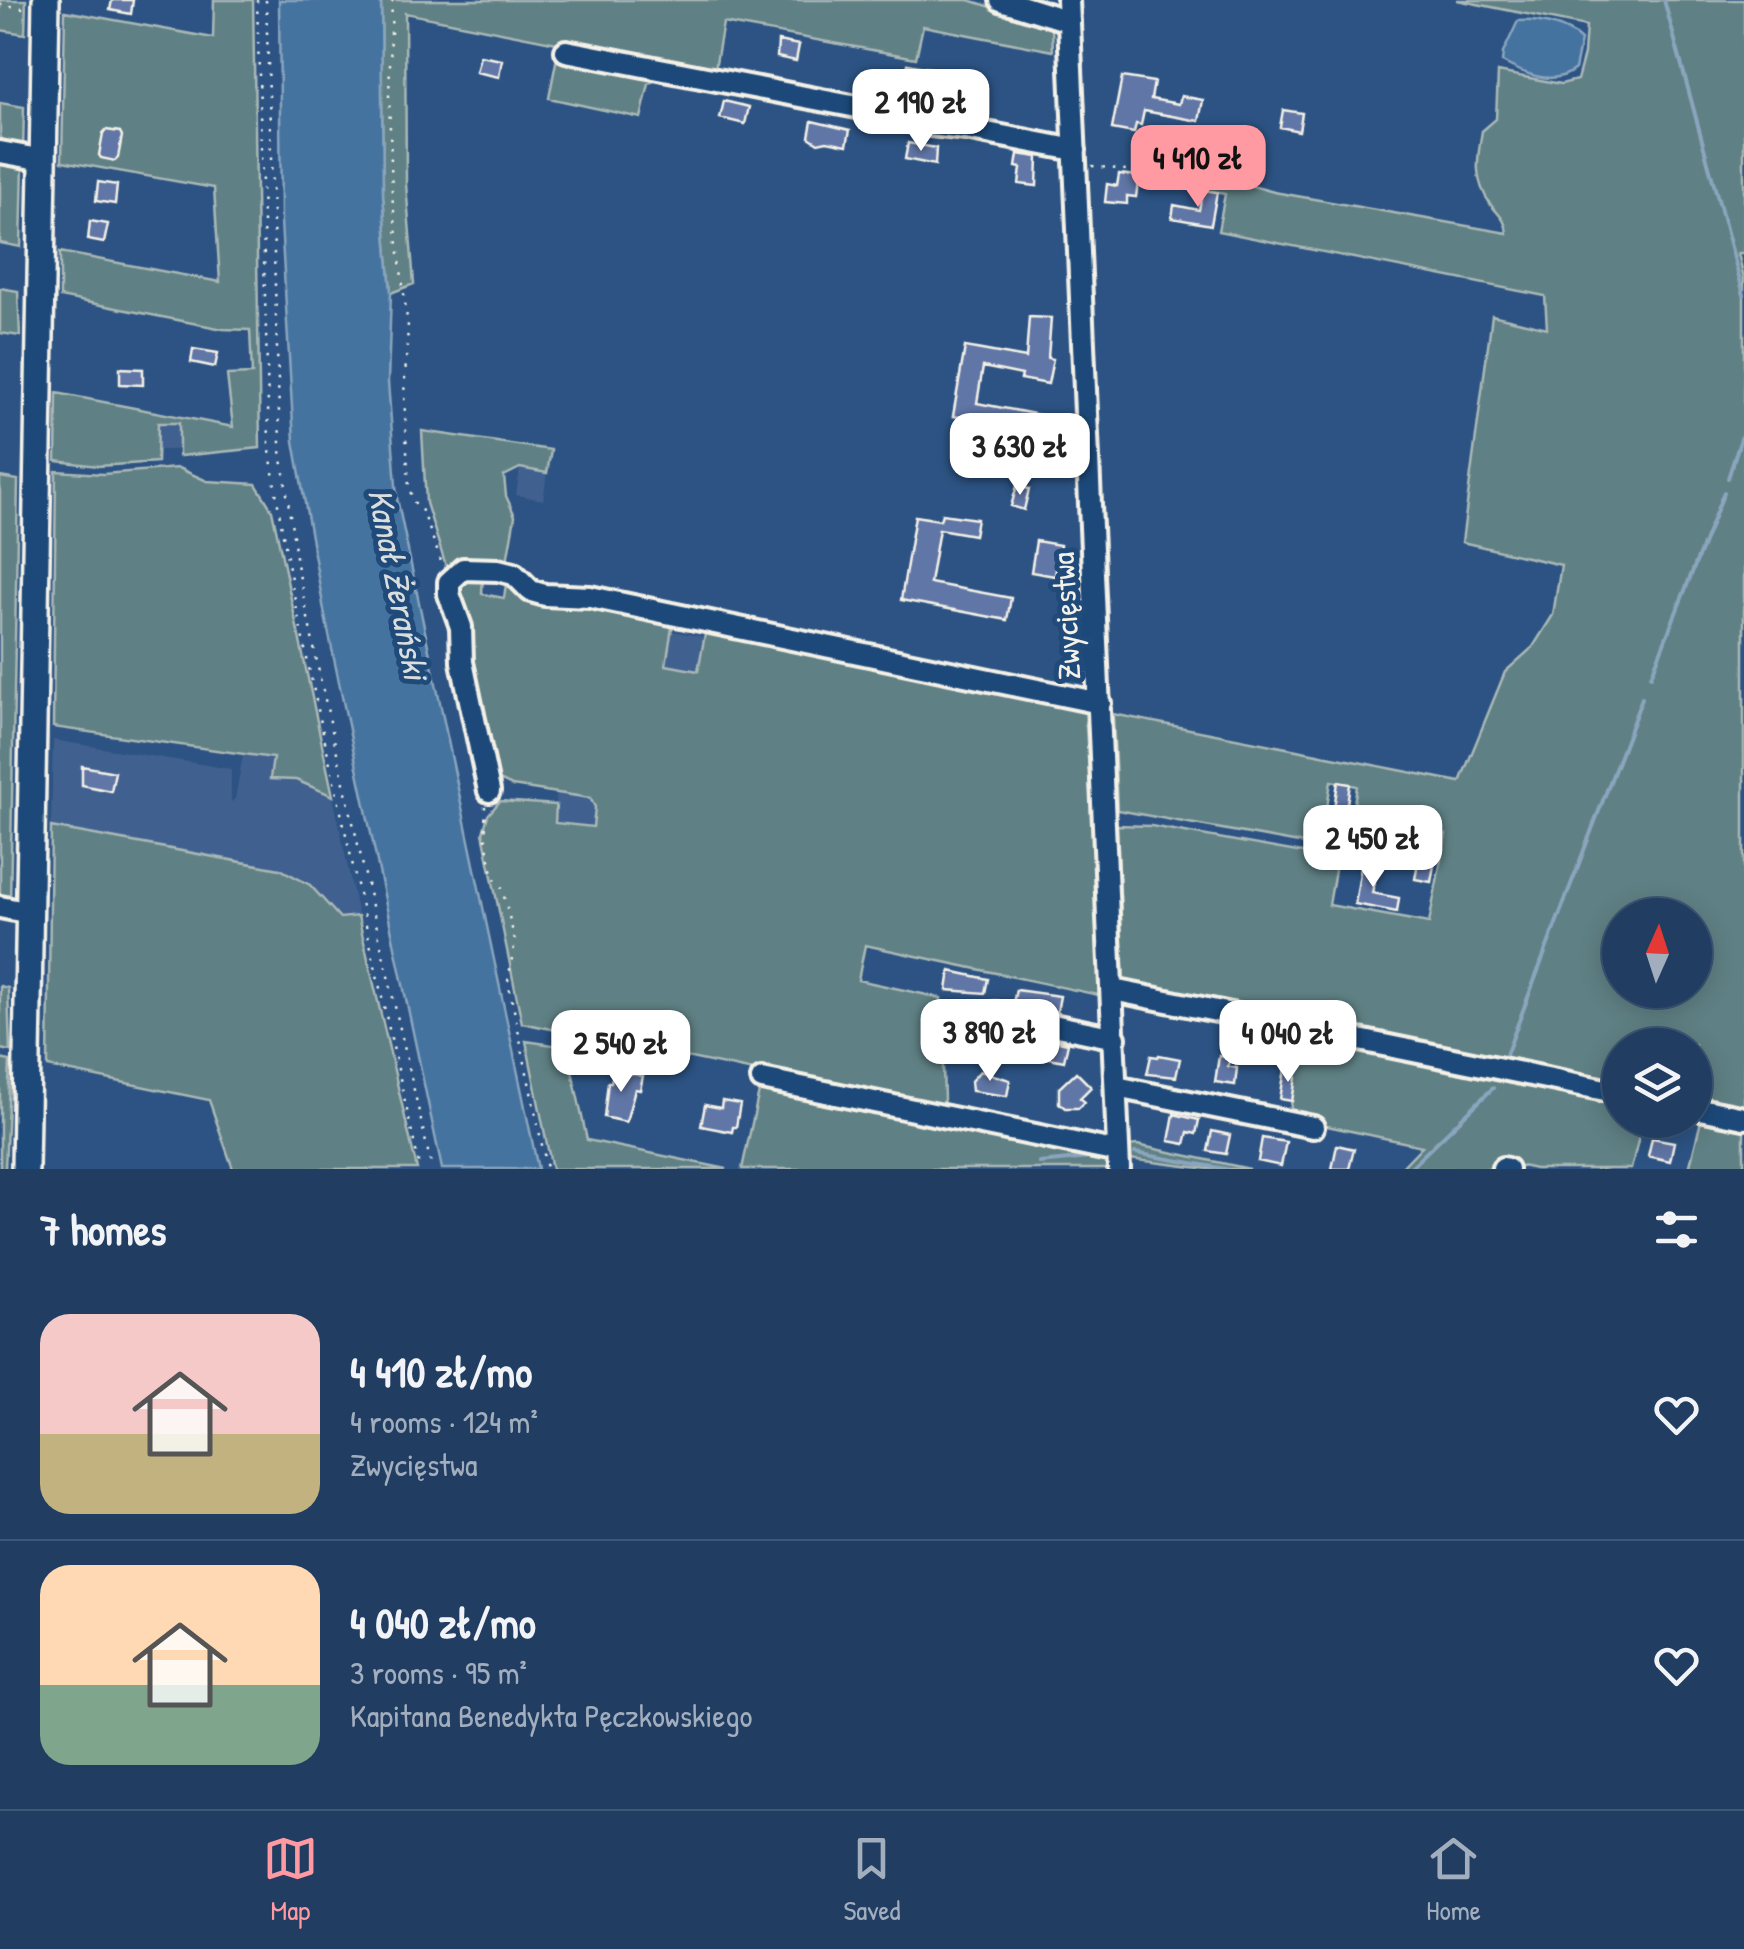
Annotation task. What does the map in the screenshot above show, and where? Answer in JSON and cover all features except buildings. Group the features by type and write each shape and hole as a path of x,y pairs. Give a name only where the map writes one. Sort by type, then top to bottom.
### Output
{"main road":[{"path":"25,1169 46,6"}],"street":[{"path":"1001,0 1068,10"},
{"name":"Zwycięstwa","path":"1068,10 1119,1160"},
{"path":"566,50 856,107 923,124 966,129 1075,157"},
{"path":"0,152 44,160"},
{"path":"489,791 462,662 461,626 449,594 449,582 463,569 514,574 532,591 545,595 590,597 1100,703"},
{"path":"0,908 30,918"},
{"path":"0,916 30,918"},
{"path":"1113,990 1602,1089"},
{"path":"995,1013 1114,1038"},
{"path":"762,1079 1119,1160"},
{"path":"1116,1087 1313,1127"},
{"path":"1712,1111 1744,1118"}],"path":[{"path":"256,0 271,463 286,562 420,1169"},
{"path":"266,0 280,444 286,500 325,700 432,1169"},
{"path":"392,0 392,195 408,327 404,396 409,488 414,502 424,512 449,582"},
{"path":"0,4 46,6"},
{"path":"1075,157 1201,179"},
{"path":"489,791 484,813 486,841 515,942 508,981 547,1169"}],"shaded area":[{"path":"157,423 179,423 179,450 157,450"},
{"path":"520,468 547,473 543,500 516,495"},
{"path":"672,631 704,637 698,671 665,665"},
{"path":"53,740 231,769 231,802 235,799 243,755 273,759 271,779 296,780 333,796 358,916 340,918 310,885 280,869 51,827"},
{"path":"556,794 590,798 595,807 593,827 554,823"}],"green space":[{"path":"0,0 26,0 25,34 0,30"},
{"path":"214,0 253,0 260,448 179,456 179,423 158,423 157,462 98,466 56,461 57,393 233,427 227,375 252,374 250,330 223,329 60,297 60,252 220,282 214,188 62,161 65,11 213,38"},
{"path":"381,0 969,0 1052,26 1053,51 923,26 916,58 723,23 714,74 405,13 406,184 414,284 391,293 383,195"},
{"path":"1457,0 1744,0 1744,253 1738,253 1744,278 1744,1109 1712,1102 1712,1028 1602,1028 1602,1080 1124,984 1117,825 1151,826 1337,859 1329,905 1429,923 1446,834 1425,828 1423,822 1353,809 1357,786 1331,781 1321,847 1117,810 1113,714 1460,782 1505,672 1533,647 1553,615 1561,565 1462,542 1492,315 1547,328 1545,296 1218,231 1225,194 1203,190 1205,173 1274,192 1507,233 1504,221 1485,196 1478,169 1482,131 1496,119 1498,72 1561,84 1577,80 1586,26"},
{"path":"557,57 658,78 649,84 641,118 549,98"},
{"path":"0,103 24,107 23,153 0,149"},
{"path":"0,158 23,163 21,247 0,243"},
{"path":"0,288 18,291 20,336 0,333"},
{"path":"422,431 551,450 547,473 520,468 504,476 506,496 515,516 506,567 449,576 426,503"},
{"path":"178,468 207,481 256,484 272,510 333,796 296,780 270,779 273,758 53,727 56,471 103,474"},
{"path":"0,477 18,480 10,905 0,903"},
{"path":"483,573 482,594 504,598 507,577 583,604 673,621 666,665 698,671 706,629 1085,711 1103,996 865,945 858,980 941,998 941,1110 522,1023 483,833 488,815 500,801 556,805 555,823 593,827 595,807 590,798 512,786 495,778 487,719 474,696 455,581"},
{"path":"51,827 280,869 310,885 340,918 358,916 417,1169 233,1169 209,1100 48,1067"},
{"path":"0,986 8,988 10,1051 0,1049"},
{"path":"1302,1035 1602,1099 1602,1138 1639,1138 1631,1169 1535,1169 1498,1161 1496,1169 1400,1169 1422,1146 1289,1118"},
{"path":"526,1041 567,1047 587,1140 727,1169 552,1169"},
{"path":"0,1059 10,1061 5,1169 0,1169"},
{"path":"760,1087 1107,1157 1107,1169 742,1169"},
{"path":"1712,1123 1744,1129 1744,1169 1689,1169 1697,1138 1712,1138"},
{"path":"1128,1146 1250,1169 1209,1169 1128,1159"}],"water":[{"name":"Kanał Żerański","path":"279,0 381,0 383,195 391,293 388,382 397,498 538,1169 442,1169 325,616 294,441 281,222"},
{"path":"1518,21 1552,24 1581,40 1575,69 1548,78 1502,62"}],"waterway":[{"path":"1664,0 1744,295"},
{"path":"1728,478 1744,429"},
{"path":"1651,676 1724,492"},
{"path":"1506,1055 1642,698"},
{"path":"1409,1169 1493,1088"},
{"path":"1135,1153 1226,1169"},
{"path":"1039,1163 1099,1157"}]}
